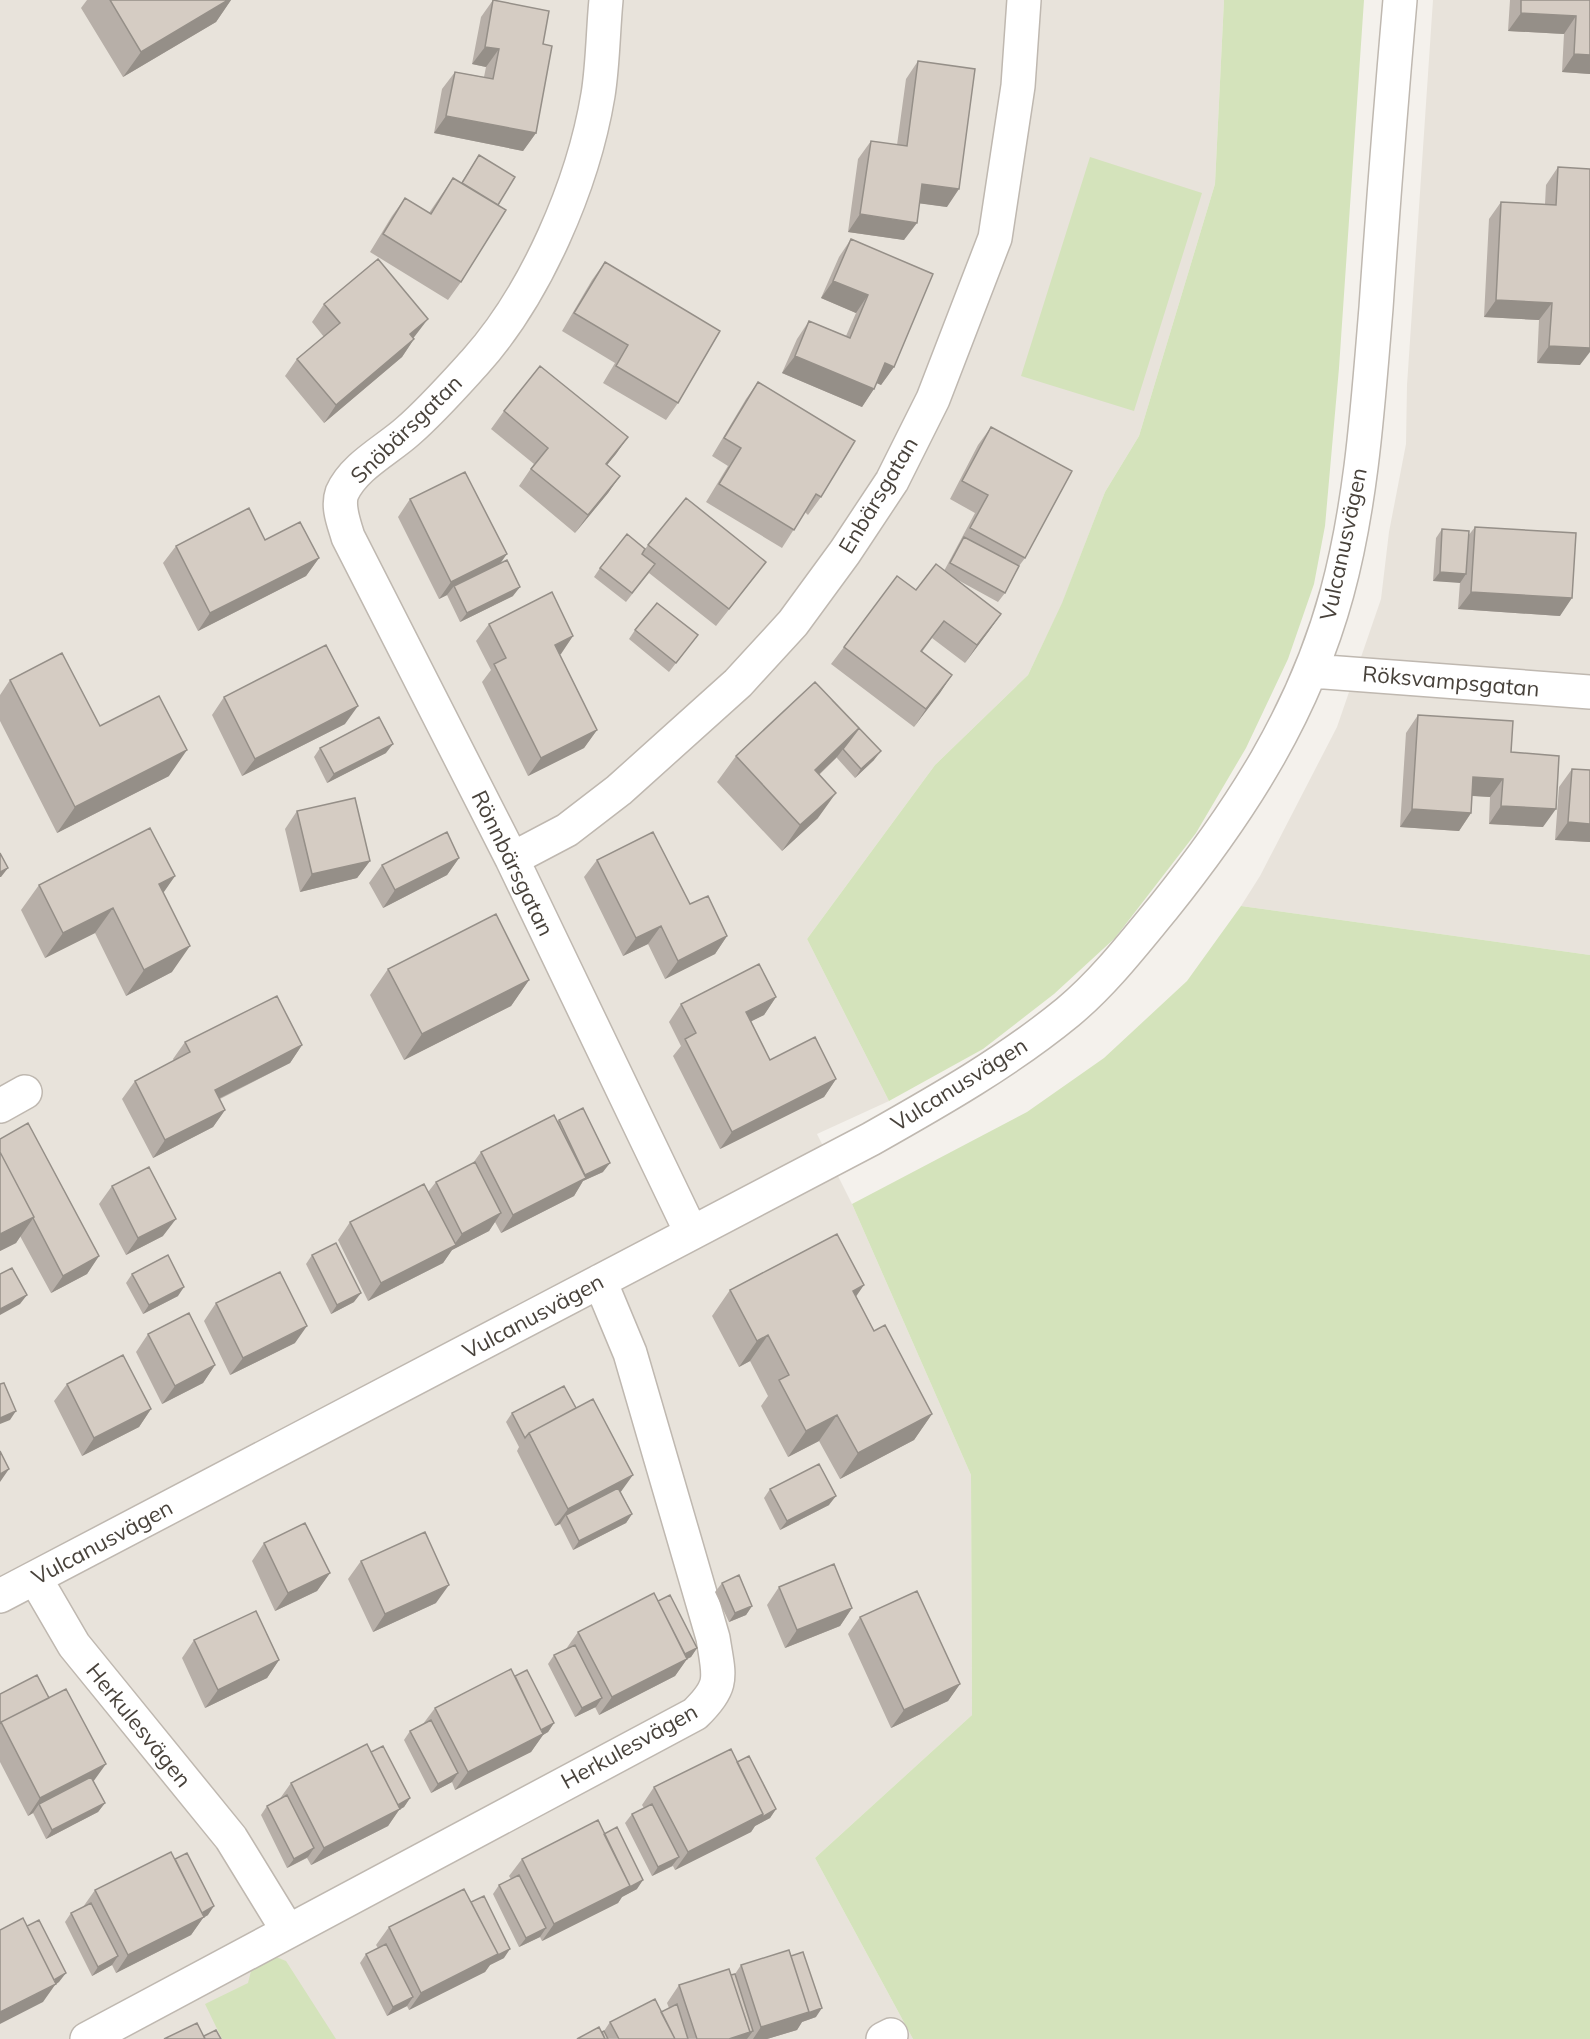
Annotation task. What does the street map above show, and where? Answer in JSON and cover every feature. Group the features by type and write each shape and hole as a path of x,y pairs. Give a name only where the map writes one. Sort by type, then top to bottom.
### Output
{"street":[{"name":"Snöbärsgatan","path":"342,494 354,475 408,431 476,361 530,282 572,190 588,141 598,94 606,0"},
{"name":"Enbärsgatan","path":"512,859 567,830 619,790 738,683 793,623 845,552 892,481 933,399 995,238 1018,86 1024,0"},
{"name":"Vulcanusvägen","path":"0,1596 871,1139 939,1101 998,1065 1070,1010 1127,952 1214,844 1266,765 1312,671 1337,593 1351,531 1364,442 1400,0"},
{"name":"Rönnbärsgatan","path":"342,494 341,513 348,537 512,859 691,1232"},
{"name":"Röksvampsgatan","path":"1312,671 1590,692"},
{"name":"Herkulesvägen","path":"87,2039 695,1714 714,1695 718,1671 713,1638 630,1353 600,1281"},
{"name":"Herkulesvägen","path":"35,1578 74,1645 231,1838 288,1930"}],"shaded area":[{"path":"0,0 1224,0 1215,184 1139,436 1105,492 1062,604 1028,675 935,765 807,939 889,1101 817,1134 852,1204 971,1475 972,1715 815,1858 913,2039 0,2039"},
{"path":"1433,0 1590,0 1590,955 1241,906 1260,876 1337,727 1381,599 1389,532 1406,444 1407,385"}],"green space":[{"path":"1224,0 1364,0 1339,368 1325,526 1314,584 1288,659 1246,748 1196,833 1115,938 1054,994 983,1049 889,1101 807,939 935,765 1028,675 1062,603 1105,492 1139,436 1215,184"},
{"path":"1090,157 1202,193 1134,411 1021,376"},
{"path":"1241,906 1590,955 1590,2039 913,2039 815,1858 972,1715 971,1475 852,1204 1027,1112 1104,1058 1187,981"},
{"path":"276,1957 286,1961 336,2039 222,2039 205,2004 248,1983 251,1971"}],"building":[{"path":"110,0 228,0 141,52"},
{"path":"493,0 549,11 543,44 552,46 536,133 446,116 455,72 493,79 499,49 485,47"},
{"path":"1521,0 1590,0 1590,55 1574,54 1576,16 1521,13"},
{"path":"918,61 975,69 959,189 922,184 917,223 860,214 871,141 907,146"},
{"path":"479,155 515,177 498,205 462,183"},
{"path":"1558,167 1590,169 1590,348 1549,346 1552,303 1496,300 1501,202 1556,205"},
{"path":"453,178 506,210 461,282 383,234 405,198 431,214"},
{"path":"851,239 933,274 894,367 885,363 874,389 795,356 809,321 850,338 868,295 833,281"},
{"path":"378,259 428,319 410,334 414,339 336,405 297,359 340,323 324,304"},
{"path":"605,262 720,331 678,403 616,366 628,345 574,313"},
{"path":"540,366 628,437 606,464 620,476 588,515 531,469 548,448 504,411"},
{"path":"758,382 855,441 821,497 816,494 794,530 719,484 741,448 724,438"},
{"path":"991,427 1072,471 1025,558 970,528 988,495 962,481"},
{"path":"465,472 507,554 451,582 410,499"},
{"path":"686,498 766,562 729,609 648,545"},
{"path":"249,508 265,540 300,522 319,558 210,613 176,546"},
{"path":"1475,527 1576,533 1572,598 1471,592"},
{"path":"1442,529 1469,531 1466,574 1440,572"},
{"path":"627,534 645,549 642,554 655,564 632,593 600,568"},
{"path":"964,537 1019,566 1005,593 950,563"},
{"path":"507,560 520,587 467,613 454,586"},
{"path":"936,564 1001,614 977,645 944,621 921,651 952,675 926,709 844,647 897,576 916,590"},
{"path":"552,592 573,636 555,645 597,730 541,758 494,664 506,658 489,624"},
{"path":"657,603 698,635 676,663 635,630"},
{"path":"326,645 358,706 255,759 224,697"},
{"path":"62,653 100,726 159,696 187,750 75,807 10,680"},
{"path":"815,682 859,728 815,770 836,793 800,825 736,756"},
{"path":"1418,715 1513,721 1511,752 1559,756 1556,809 1501,806 1503,779 1473,777 1471,813 1412,809"},
{"path":"379,717 393,744 334,774 320,748"},
{"path":"859,728 881,751 861,769 843,749"},
{"path":"1572,769 1590,770 1590,824 1568,822"},
{"path":"355,798 370,861 312,874 297,811"},
{"path":"150,828 175,876 159,884 190,946 144,970 113,908 63,933 39,885"},
{"path":"447,832 459,858 395,890 382,865"},
{"path":"653,832 690,904 708,896 727,936 678,961 661,926 636,938 597,860"},
{"path":"0,853 8,868 0,872"},
{"path":"496,914 529,980 422,1034 388,969"},
{"path":"759,964 776,997 746,1012 770,1060 815,1037 836,1079 732,1132 685,1039 696,1033 681,1004"},
{"path":"277,996 302,1045 215,1090 225,1110 165,1140 135,1081 190,1052 185,1042"},
{"path":"583,1108 610,1163 585,1175 559,1120"},
{"path":"554,1115 586,1178 513,1215 481,1152"},
{"path":"28,1123 99,1256 63,1276 0,1152 0,1139"},
{"path":"0,1152 34,1217 0,1234"},
{"path":"475,1162 501,1213 462,1234 436,1182"},
{"path":"149,1167 176,1219 138,1238 112,1186"},
{"path":"424,1184 456,1245 381,1283 350,1222"},
{"path":"837,1234 864,1285 853,1291 874,1331 885,1325 932,1414 858,1453 837,1415 806,1431 779,1380 789,1375 768,1335 757,1341 730,1290"},
{"path":"336,1243 361,1293 337,1305 312,1255"},
{"path":"168,1255 184,1287 149,1305 132,1274"},
{"path":"12,1268 27,1295 0,1309 0,1274"},
{"path":"280,1272 307,1326 243,1358 216,1303"},
{"path":"189,1313 215,1365 175,1386 148,1334"},
{"path":"123,1355 151,1409 94,1438 67,1384"},
{"path":"4,1383 16,1411 0,1418 0,1384"},
{"path":"564,1386 576,1408 529,1433 525,1438 512,1413"},
{"path":"593,1399 633,1475 568,1509 529,1433"},
{"path":"0,1451 9,1469 0,1474"},
{"path":"819,1464 836,1496 787,1521 770,1489"},
{"path":"618,1488 632,1514 579,1541 566,1515"},
{"path":"305,1523 330,1573 288,1593 264,1543"},
{"path":"425,1532 449,1585 385,1614 361,1561"},
{"path":"834,1564 852,1608 797,1630 779,1587"},
{"path":"739,1575 752,1606 735,1613 722,1583"},
{"path":"917,1591 960,1684 904,1710 860,1617"},
{"path":"654,1593 687,1659 612,1697 578,1632"},
{"path":"670,1595 697,1648 685,1654 658,1601"},
{"path":"256,1611 279,1660 218,1690 194,1640"},
{"path":"575,1645 602,1698 582,1708 554,1655"},
{"path":"511,1669 543,1734 468,1772 435,1708"},
{"path":"527,1670 554,1723 541,1730 515,1676"},
{"path":"37,1675 49,1698 0,1724 0,1694"},
{"path":"66,1689 106,1764 40,1798 1,1722"},
{"path":"431,1720 458,1773 438,1784 410,1731"},
{"path":"367,1744 400,1809 324,1848 291,1783"},
{"path":"383,1746 410,1798 398,1805 371,1752"},
{"path":"731,1749 763,1814 688,1852 654,1787"},
{"path":"749,1756 776,1809 762,1817 763,1814 737,1762"},
{"path":"91,1777 105,1803 52,1830 39,1804"},
{"path":"287,1795 314,1848 294,1859 267,1806"},
{"path":"652,1804 679,1857 658,1867 632,1814"},
{"path":"598,1820 630,1886 554,1924 522,1859"},
{"path":"617,1827 643,1880 628,1888 630,1886 604,1834"},
{"path":"171,1852 204,1917 128,1955 95,1890"},
{"path":"187,1853 214,1906 202,1913 175,1859"},
{"path":"519,1875 546,1928 526,1938 499,1885"},
{"path":"464,1889 498,1954 421,1993 389,1927"},
{"path":"484,1896 510,1949 496,1956 498,1954 471,1902"},
{"path":"91,1903 118,1956 98,1967 71,1913"},
{"path":"23,1918 56,1984 0,2012 0,1930"},
{"path":"39,1920 66,1973 54,1980 27,1926"},
{"path":"386,1944 413,1997 393,2007 366,1954"},
{"path":"789,1950 809,2012 761,2027 741,1965"},
{"path":"803,1952 822,2008 808,2013 791,1956"},
{"path":"729,1969 750,2032 729,2039 697,2039 679,1985"},
{"path":"735,1974 753,2031 750,2032 731,1975"},
{"path":"655,1999 675,2039 619,2039 610,2022"},
{"path":"677,2004 688,2039 675,2039 661,2012"},
{"path":"197,2023 205,2039 164,2039"},
{"path":"599,2027 605,2039 577,2039"},
{"path":"216,2030 221,2039 205,2039 204,2036"}]}
